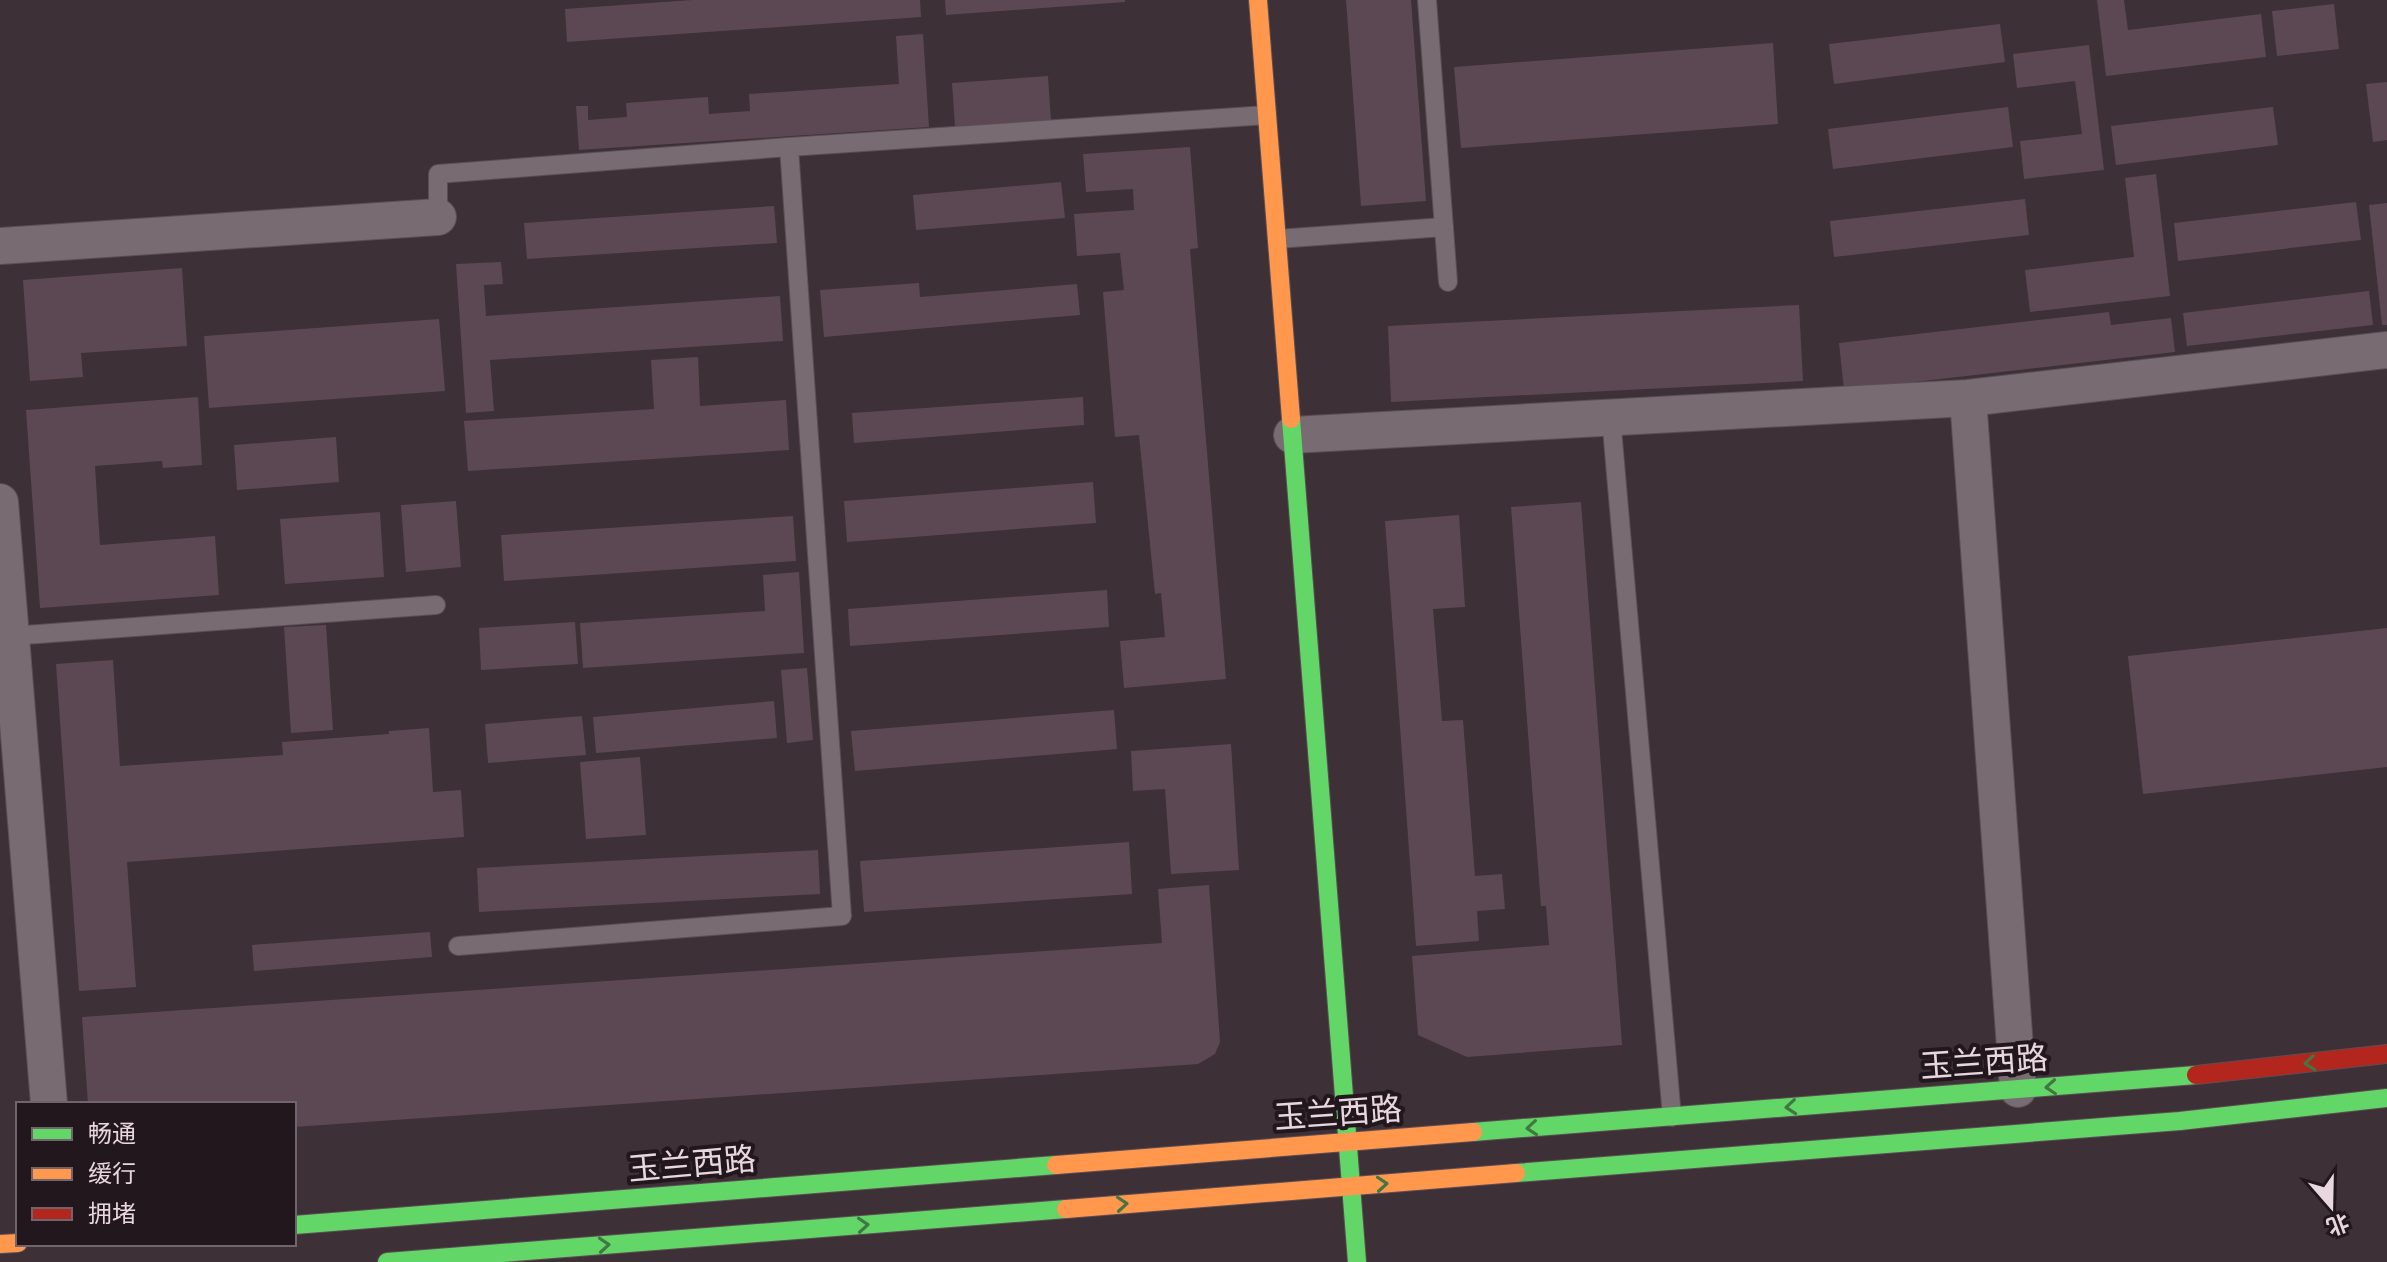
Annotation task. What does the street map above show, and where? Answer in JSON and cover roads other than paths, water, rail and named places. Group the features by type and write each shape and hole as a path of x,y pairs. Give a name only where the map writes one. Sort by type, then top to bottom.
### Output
{"main road":[{"path":"1258,0 1357,1262"},
{"name":"玉兰西路","path":"296,1225 2176,1077 2387,1054"},
{"path":"387,1262 564,1255 1351,1186 2180,1121 2387,1098"}],"street":[{"path":"0,246 438,217"},
{"path":"1292,435 1968,398 2387,350"},
{"path":"1968,398 2018,1089"},
{"path":"0,502 49,1102"}],"lane":[{"path":"1427,0 1448,282"},
{"path":"438,217 438,174 1267,115"},
{"path":"458,946 842,916 789,147"},
{"path":"1277,239 1444,227"},
{"path":"1611,417 1672,1117"},
{"path":"11,636 436,605"}]}
